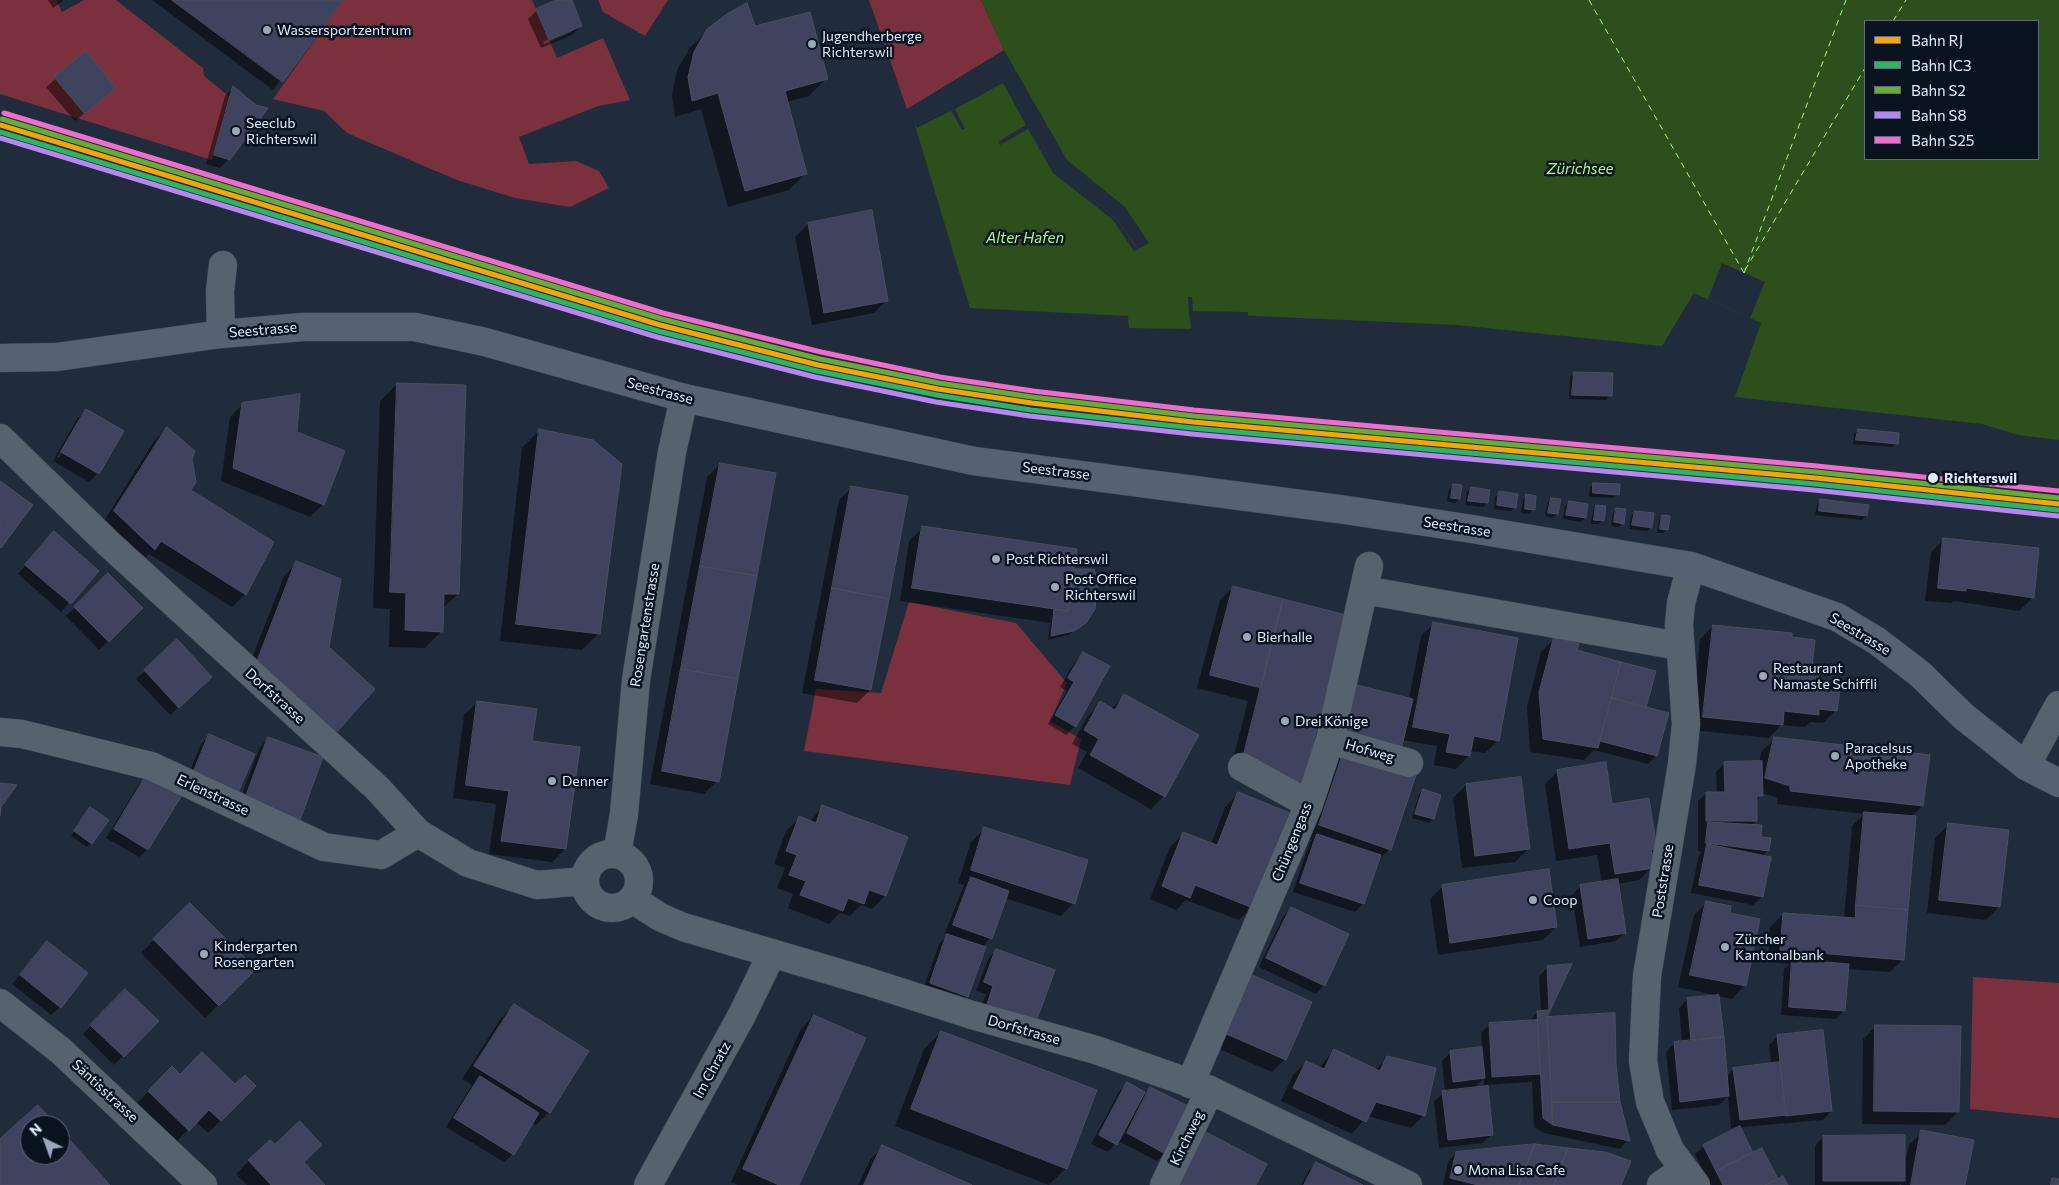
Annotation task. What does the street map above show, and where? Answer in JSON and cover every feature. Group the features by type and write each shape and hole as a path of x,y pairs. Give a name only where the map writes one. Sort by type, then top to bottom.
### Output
{"main road":[{"name":"Seestrasse","path":"0,358 57,357 221,334 303,327 415,327 485,342 684,398 974,461 1346,510 1691,566 1797,602 1845,622 1876,641 1920,674 1963,716 2026,766 2059,783"}],"street":[{"path":"221,334 220,291 223,265"},
{"name":"Rosengartenstrasse","path":"618,854 624,814 636,680 672,452 684,398"},
{"name":"Dorfstrasse","path":"0,438 109,544 376,788 418,833 468,863 537,885 585,881"},
{"name":"Poststrasse","path":"1690,1177 1670,1150 1650,1102 1643,1061 1647,976 1682,764 1686,724 1679,646 1681,603 1691,566"},
{"name":"Chüngengass","path":"1200,1087 1309,804 1330,740 1367,578 1679,646"},
{"path":"2026,766 2059,705"},
{"name":"Erlenstrasse","path":"0,732 22,734 151,766 324,847 381,855 418,833"},
{"name":"Hofweg","path":"1330,740 1409,763"},
{"path":"1242,767 1309,804"},
{"path":"618,854 626,858 638,872 637,890 632,898 619,907 603,906 590,896 585,881 590,866 595,860 602,856 618,854"},
{"name":"Dorfstrasse","path":"632,898 660,917 683,927 972,1015 1096,1050 1200,1087 1408,1185"},
{"name":"Im Chratz","path":"648,1185 742,1015 772,953"},
{"name":"Säntisstrasse","path":"0,1003 61,1051 203,1185"},
{"name":"Kirchweg","path":"1164,1185 1200,1087"},
{"path":"1661,1185 1690,1177"}],"shaded area":[{"path":"0,0 56,0 62,12 84,0 116,0 203,68 204,76 230,97 212,160 0,94"},
{"path":"343,0 532,0 557,58 603,38 630,100 598,106 519,137 529,164 576,161 599,171 609,188 570,207 515,198 457,180 347,133 324,111 273,99"},
{"path":"598,0 668,0 645,36 603,12"},
{"path":"869,0 981,0 1004,50 907,109"},
{"path":"909,602 1016,623 1067,683 1050,721 1081,739 1070,785 804,751 816,689 881,693"},
{"path":"1973,977 2059,983 2059,1118 1970,1109"}],"water":[{"name":"Zürichsee","path":"981,0 2059,0 2059,440 2018,435 1982,424 1735,397 1761,323 1694,293 1662,346 1457,325 1189,313 1191,329 1129,328 1128,316 970,308 914,122 1003,75 1056,170 1115,217 1138,249 1149,243 1125,207 1067,160 1004,50"}],"pier":[{"path":"1003,75 1056,170 1115,217 1138,250 1134,251 1113,220 1053,173 1028,129 1000,145 999,141 1026,125 1003,83 955,109 965,129 962,130 951,111 917,128 914,122"},
{"path":"1722,263 1765,282 1750,318 1708,299"},
{"path":"1188,297 1192,297 1193,311 1248,312 1248,317 1189,313"}],"building":[{"name":"Wassersportzentrum","path":"172,0 343,0 283,82"},
{"path":"556,0 572,0 582,26 549,40 536,9"},
{"path":"747,3 755,26 810,12 828,79 785,91 807,174 745,191 718,93 692,101 688,77 694,52 707,29 727,14"},
{"path":"86,51 116,88 85,114 54,77"},
{"name":"Seeclub Richterswil","path":"233,86 256,105 268,108 230,160 214,155"},
{"path":"872,210 888,301 824,313 808,223"},
{"path":"1574,372 1613,373 1612,396 1572,395"},
{"path":"397,383 466,385 459,594 444,594 443,632 405,630 406,593 390,592"},
{"path":"300,394 297,432 345,451 324,505 233,468 242,403"},
{"path":"86,409 124,431 99,474 61,452"},
{"path":"167,427 195,451 192,459 196,482 191,490 274,542 246,595 161,541 155,550 114,511"},
{"path":"539,429 593,440 622,464 600,634 516,624"},
{"path":"1858,429 1899,433 1898,444 1856,440"},
{"path":"720,463 776,473 757,576 700,566"},
{"path":"0,481 33,505 1,548 0,547"},
{"path":"1593,483 1620,484 1619,495 1593,493"},
{"path":"1453,484 1462,485 1460,499 1451,498"},
{"path":"851,486 908,496 889,599 832,588"},
{"path":"1471,487 1490,490 1488,503 1468,501"},
{"path":"1499,491 1518,494 1516,508 1497,505"},
{"path":"1526,494 1536,496 1535,510 1525,509"},
{"path":"1551,498 1561,499 1558,514 1548,513"},
{"path":"1820,499 1869,505 1867,516 1819,511"},
{"path":"1569,501 1588,504 1586,518 1566,515"},
{"path":"1596,505 1606,506 1604,521 1594,520"},
{"path":"1616,508 1626,509 1624,524 1614,522"},
{"path":"1635,511 1654,513 1652,528 1632,525"},
{"path":"1662,515 1670,516 1668,530 1660,529"},
{"name":"Post Richterswil","path":"922,526 1077,549 1068,611 912,588"},
{"path":"54,531 99,571 71,604 25,565"},
{"path":"1943,538 2039,548 2034,598 1966,588 1966,591 1938,588"},
{"path":"296,561 341,579 329,647 375,689 334,735 257,662"},
{"path":"700,566 757,576 738,679 681,669"},
{"path":"1075,569 1094,569 1098,582 1095,609 1086,623 1074,631 1051,636 1054,609 1068,611"},
{"path":"108,573 143,608 109,642 74,607"},
{"name":"Bierhalle","path":"1233,586 1283,599 1261,688 1210,675"},
{"path":"832,588 889,599 871,690 815,680"},
{"name":"Drei Könige","path":"1283,599 1346,615 1302,787 1244,754"},
{"path":"1433,622 1518,638 1499,741 1474,736 1470,756 1446,752 1450,734 1413,727"},
{"name":"Restaurant Namaste Schiffli","path":"1713,625 1792,633 1792,637 1815,640 1812,666 1819,666 1817,687 1840,689 1837,711 1819,709 1819,715 1784,711 1783,725 1703,717"},
{"path":"1554,637 1579,644 1577,650 1621,662 1598,748 1543,739 1539,693"},
{"path":"177,639 212,677 179,708 144,670"},
{"path":"1083,652 1110,666 1076,727 1055,715 1074,682 1068,678"},
{"path":"1621,662 1656,671 1646,708 1612,698"},
{"path":"681,669 738,679 719,782 662,771"},
{"path":"1349,683 1413,699 1402,746 1337,730"},
{"path":"1124,694 1199,735 1165,797 1090,755 1099,739 1084,730 1100,701 1115,710"},
{"path":"1612,698 1669,713 1657,756 1600,741"},
{"path":"477,701 537,709 532,741 580,747 566,849 501,841 509,791 466,785"},
{"path":"209,734 255,754 237,795 192,776"},
{"path":"268,737 323,757 300,820 245,799"},
{"path":"1774,737 1930,755 1923,806 1790,791 1790,786 1765,778"},
{"path":"1344,751 1416,775 1391,850 1319,825"},
{"path":"1762,761 1763,796 1757,796 1757,821 1706,821 1706,792 1725,792 1724,762"},
{"path":"1606,762 1612,804 1649,798 1657,849 1651,850 1654,868 1615,874 1610,843 1569,849 1557,770"},
{"path":"147,774 182,795 148,850 114,829"},
{"path":"1521,777 1530,849 1475,856 1466,784"},
{"path":"0,783 17,785 1,807 0,816"},
{"path":"1423,789 1441,795 1434,819 1415,814"},
{"path":"1238,792 1290,813 1253,908 1195,885 1190,898 1162,886 1183,832 1217,845"},
{"path":"822,805 908,837 886,896 869,890 864,904 848,898 843,911 800,895 806,881 789,875 797,855 786,851 799,816 816,823"},
{"path":"90,807 109,820 92,844 74,831"},
{"path":"1864,812 1916,816 1908,910 1856,905"},
{"path":"1708,822 1762,825 1761,837 1771,838 1769,851 1706,843"},
{"path":"1948,823 2009,830 2000,907 1939,900"},
{"path":"984,827 1088,860 1075,904 971,870"},
{"path":"1317,834 1381,855 1364,904 1300,883"},
{"path":"1707,844 1771,857 1763,897 1699,885"},
{"path":"1549,869 1557,927 1450,943 1442,885"},
{"path":"971,877 1009,891 992,939 953,925"},
{"path":"1618,879 1626,933 1588,939 1580,885"},
{"name":"Zürcher Kantonalbank","path":"1706,901 1731,906 1730,913 1760,919 1746,986 1690,975"},
{"name":"Kindergarten Rosengarten","path":"190,903 256,969 219,1006 153,939"},
{"path":"1856,905 1908,910 1904,960 1780,950 1783,913 1855,918"},
{"path":"1291,907 1349,934 1325,986 1266,958"},
{"path":"947,934 986,947 968,997 930,983"},
{"path":"47,941 88,973 61,1008 20,975"},
{"path":"996,949 1055,970 1036,1022 987,1004 993,986 984,982"},
{"path":"1792,959 1849,964 1845,1011 1789,1007"},
{"path":"1572,964 1547,1017 1553,1125 1543,1118 1537,1011 1549,1010 1547,966"},
{"path":"1248,973 1312,1002 1286,1060 1222,1032"},
{"path":"125,989 159,1021 124,1057 90,1025"},
{"path":"1719,995 1724,1037 1691,1041 1687,998"},
{"path":"514,1004 589,1051 550,1113 474,1066"},
{"path":"1615,1013 1616,1064 1620,1102 1552,1102 1547,1017"},
{"path":"814,1015 866,1038 799,1185 779,1185 743,1169"},
{"path":"1537,1020 1540,1074 1492,1077 1489,1023"},
{"path":"1875,1025 1961,1026 1959,1112 1874,1111"},
{"path":"1823,1030 1832,1111 1786,1116 1777,1035"},
{"path":"941,1031 1097,1090 1067,1169 911,1109"},
{"path":"1724,1037 1729,1096 1680,1102 1674,1042"},
{"path":"1482,1047 1485,1078 1453,1082 1450,1051"},
{"path":"1334,1049 1380,1071 1387,1056 1436,1068 1425,1116 1376,1102 1366,1122 1293,1088 1306,1061 1324,1069"},
{"path":"202,1052 235,1084 245,1075 256,1086 221,1121 209,1110 189,1131 148,1091 172,1066 180,1074"},
{"path":"1780,1062 1786,1115 1740,1120 1733,1068"},
{"path":"480,1076 539,1113 514,1155 454,1118"},
{"path":"1127,1082 1145,1092 1117,1145 1099,1135"},
{"path":"1488,1086 1493,1135 1448,1140 1442,1091"},
{"path":"1150,1087 1190,1107 1166,1154 1127,1133"},
{"path":"1552,1102 1620,1102 1630,1141 1553,1125"},
{"path":"38,1105 47,1115 27,1115"},
{"path":"20,1121 20,1165 70,1165 70,1140 110,1185 0,1185 0,1139"},
{"path":"300,1121 322,1145 304,1162 325,1185 271,1185 248,1160 270,1140 275,1144"},
{"path":"1740,1126 1753,1153 1716,1171 1703,1145"},
{"path":"1200,1129 1267,1164 1256,1185 1171,1185"},
{"path":"1921,1130 1974,1140 1965,1185 1911,1185"},
{"path":"1905,1135 1905,1181 1823,1181 1823,1136"},
{"path":"1535,1144 1568,1148 1554,1185 1519,1185"},
{"path":"1535,1144 1519,1185 1478,1185 1450,1178 1456,1152"},
{"path":"882,1145 972,1185 864,1185"},
{"path":"1568,1148 1605,1152 1631,1161 1621,1185 1554,1185"},
{"path":"1762,1148 1778,1179 1765,1185 1723,1185 1716,1171"},
{"path":"1316,1162 1363,1185 1304,1185"},
{"path":"1783,1176 1788,1185 1765,1185 1778,1179"},
{"path":"2052,1178 2059,1179 2059,1185 2051,1185"}],"ferry route":[{"path":"1589,0 1744,273"},
{"path":"1744,273 1846,0"},
{"path":"1894,20 1906,0"},
{"path":"1745,270 1864,70"}],"rail line":[{"name":"S25","path":"4,113 663,313 821,352 940,377 1033,391 1194,410 1817,466 2059,491"},
{"name":"S2","path":"2,119 662,319 820,359 939,383 1032,397 1194,416 1816,472 2059,498"},
{"name":"RJ","path":"0,125 660,325 818,365 938,389 1032,403 1193,422 1816,478 2059,504"},
{"name":"IC3","path":"0,132 658,331 817,371 937,395 1031,410 1192,428 1815,484 2058,510"},
{"name":"S8","path":"0,138 657,337 815,377 936,402 1030,416 1192,434 1814,490 2058,516"}],"place":[{"name":"Wassersportzentrum","path":"267,30"},
{"name":"Jugendherberge Richterswil","path":"812,44"},
{"name":"Seeclub Richterswil","path":"236,131"},
{"name":"Richterswil","path":"1933,478"},
{"name":"Post Richterswil","path":"996,559"},
{"name":"Post Office Richterswil","path":"1055,587"},
{"name":"Bierhalle","path":"1247,637"},
{"name":"Restaurant Namaste Schiffli","path":"1763,676"},
{"name":"Drei Könige","path":"1285,721"},
{"name":"Paracelsus Apotheke","path":"1835,756"},
{"name":"Denner","path":"552,781"},
{"name":"Coop","path":"1533,900"},
{"name":"Zürcher Kantonalbank","path":"1725,947"},
{"name":"Kindergarten Rosengarten","path":"204,954"},
{"name":"Mona Lisa Cafe","path":"1458,1170"}],"water label":[{"name":"Alter Hafen","path":"1025,238"}]}
